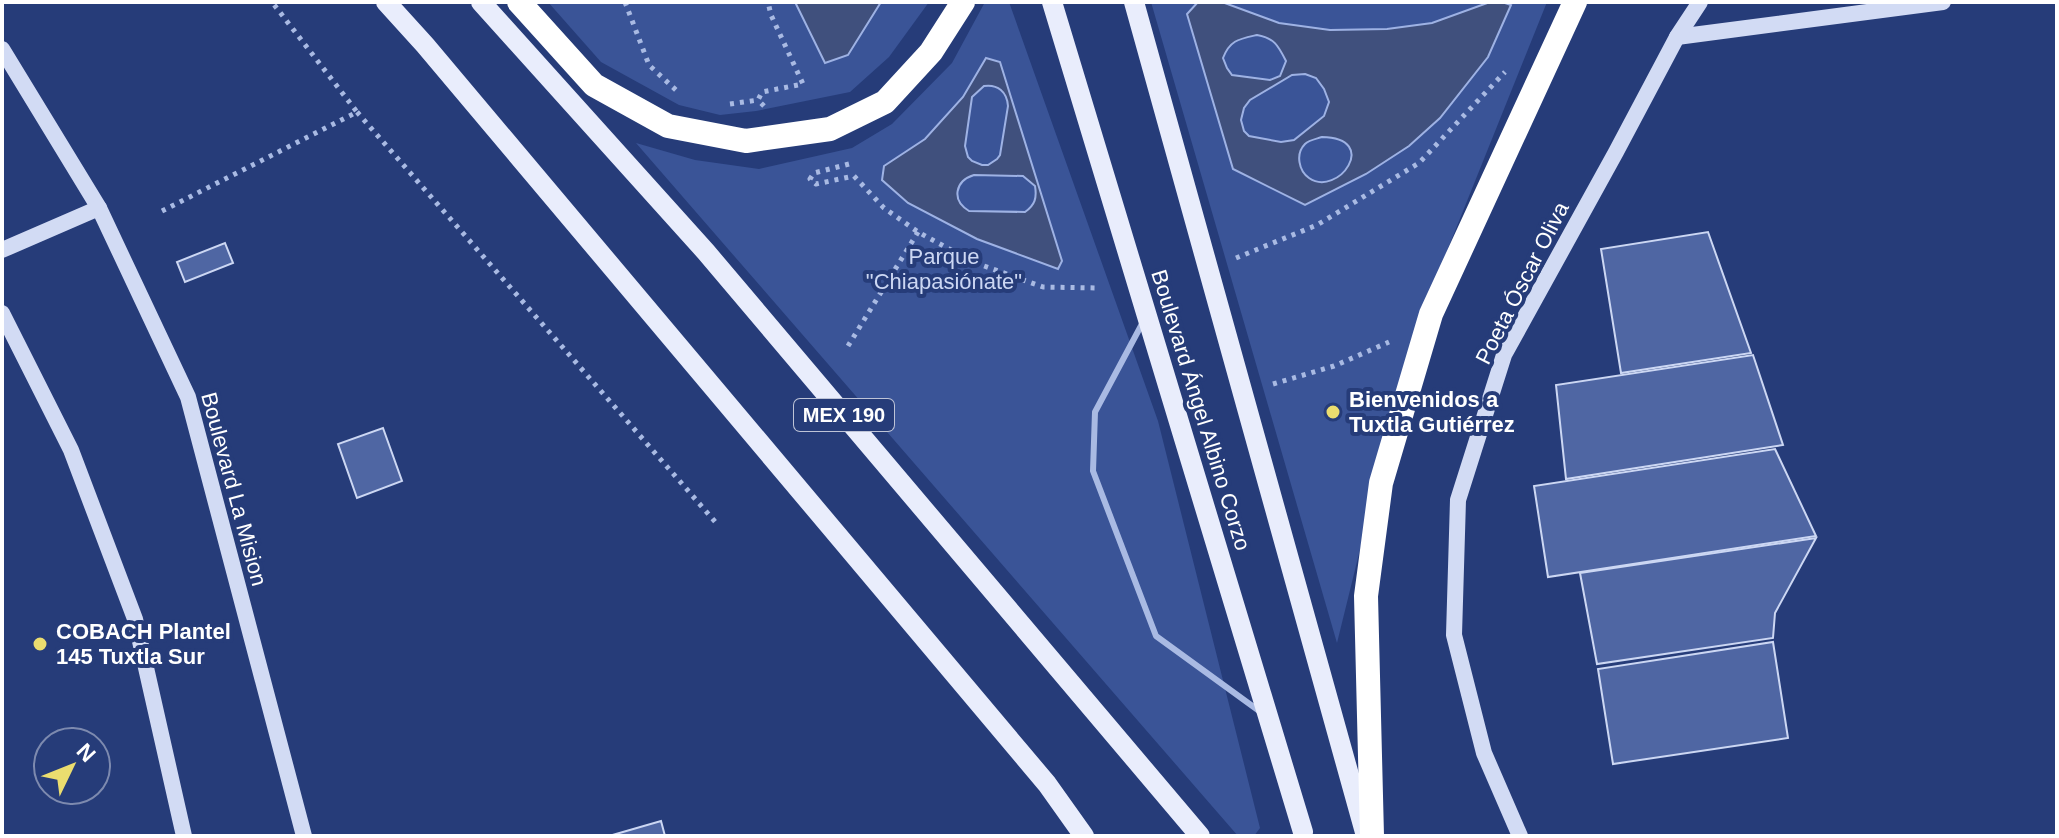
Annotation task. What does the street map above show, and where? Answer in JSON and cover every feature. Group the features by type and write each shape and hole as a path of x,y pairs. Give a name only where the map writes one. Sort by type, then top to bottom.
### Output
{"highway":[{"path":"519,2 594,85 668,126 746,141 830,129 885,102 931,52 963,2"},
{"path":"1372,836 1366,596 1381,483 1431,314 1575,2"}],"main road":[{"path":"386,2 1036,772 1084,836"},
{"name":"MEX 190","path":"481,2 706,252 1200,836"},
{"name":"Boulevard Ángel Albino Corzo","path":"1052,2 1303,832"},
{"name":"Boulevard Ángel Albino Corzo","path":"1134,2 1366,836"}],"street":[{"name":"Poeta Óscar Oliva","path":"1520,836 1484,753 1454,635 1458,500 1504,355 1677,37 1700,2"},
{"path":"1677,37 1943,2"},
{"name":"Boulevard La Mision","path":"2,49 99,208 188,397 304,836"},
{"path":"2,250 99,208"},
{"path":"2,313 71,450 135,619 184,836"}],"lane":[{"path":"1147,315 1095,412 1093,471 1156,636 1269,719"}],"path":[{"path":"272,2 357,112 718,525"},
{"path":"625,2 649,65 678,92"},
{"path":"758,100 762,92 803,84 768,2"},
{"path":"1236,258 1317,225 1419,163 1510,67"},
{"path":"758,100 764,106 776,104"},
{"path":"722,105 758,100"},
{"path":"162,211 357,112"},
{"path":"849,164 814,173 810,179 816,184 854,176 884,208 918,232 973,262 1043,287 1098,288"},
{"path":"848,346 918,232"},
{"path":"1273,384 1334,366 1401,337"}],"green space":[{"path":"548,2 929,2 889,57 850,92 720,115 679,105 601,62"},
{"name":"Parque \"Chiapasiónate\"","path":"985,2 1009,2 1158,421 1260,828 1254,836 1238,836 636,143 695,160 759,169 852,148 892,124 952,63"},
{"path":"1151,2 1547,2 1412,338 1337,643"}],"shaded area":[{"path":"795,2 881,2 848,55 825,63"},
{"path":"1198,2 1222,2 1279,23 1330,30 1387,29 1432,23 1490,2 1511,5 1488,57 1440,118 1409,146 1366,174 1305,205 1233,169 1187,14","holes":["1257,35 1272,40 1286,61 1280,76 1270,80 1232,75 1223,58 1229,47 1236,41","1305,74 1316,78 1329,102 1324,116 1294,140 1281,142 1249,136 1241,120 1244,108 1250,100 1292,75","1322,137 1340,140 1349,147 1351,156 1341,174 1332,180 1320,182 1306,175 1299,157 1302,148"]},
{"path":"986,58 1000,62 1062,261 1058,269 977,239 908,203 882,180 884,166 925,139 963,97","holes":["984,86 1001,90 1008,106 1000,155 988,165 972,161 965,146 972,97","974,175 1023,176 1035,186 1034,201 1025,212 969,211 960,202 958,191 959,186"]}],"building":[{"path":"1708,232 1751,353 1621,373 1601,249"},
{"path":"225,243 233,263 185,282 177,262"},
{"path":"1753,355 1783,445 1566,479 1556,385"},
{"path":"383,428 402,481 357,498 338,444"},
{"path":"1775,449 1816,536 1548,577 1534,486"},
{"path":"1816,538 1775,613 1773,638 1597,664 1580,573"},
{"path":"1773,642 1788,738 1613,764 1598,669"},
{"path":"661,821 665,836 609,836"}],"place":[{"name":"Bienvenidos a Tuxtla Gutiérrez","path":"1333,412"},
{"name":"COBACH Plantel 145 Tuxtla Sur","path":"40,644"}]}
